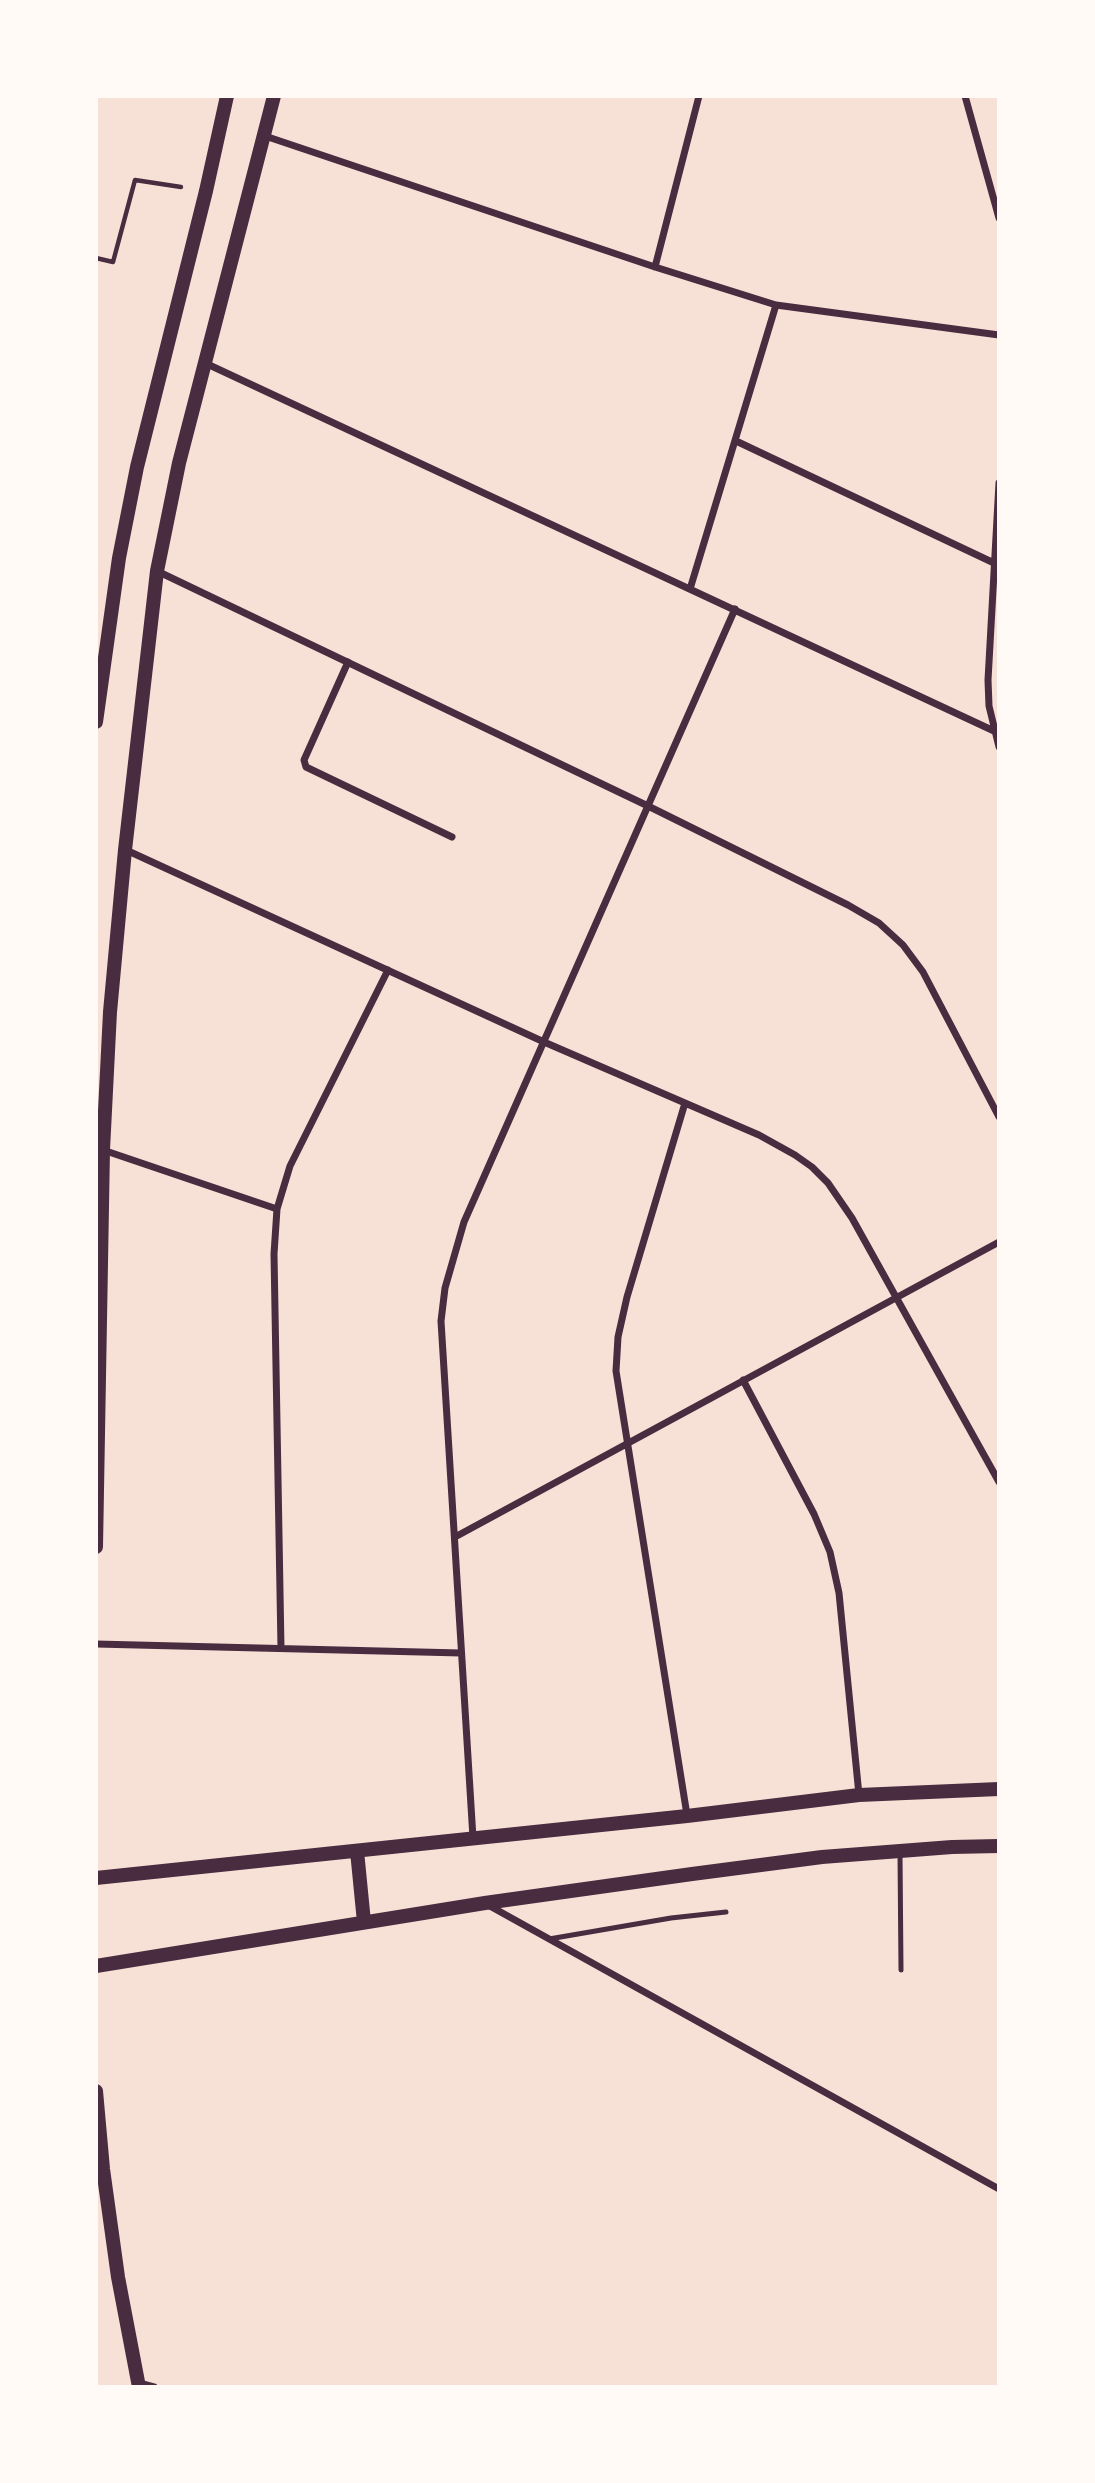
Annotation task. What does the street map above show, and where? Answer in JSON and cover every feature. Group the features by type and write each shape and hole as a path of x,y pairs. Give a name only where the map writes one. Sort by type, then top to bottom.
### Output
{"main road":[{"path":"96,722 117,570 137,467 227,96"},
{"path":"96,1547 103,1150 110,1012 125,850 157,571 179,463 274,96"},
{"path":"96,1878 859,1796 999,1789"},
{"path":"96,1966 485,1903 822,1857 999,1846"},
{"path":"357,1851 364,1923"},
{"path":"96,2091 103,2169 118,2277 139,2385"}],"street":[{"path":"655,267 699,96"},
{"path":"965,96 999,218"},
{"path":"265,136 776,305 999,335"},
{"path":"690,589 776,305"},
{"path":"205,363 994,731"},
{"path":"736,440 995,563"},
{"path":"999,483 988,680 989,706 999,747"},
{"path":"157,571 648,806 879,923 903,945 923,972 999,1117"},
{"path":"473,1838 441,1321 445,1288 464,1222 735,609"},
{"path":"348,662 304,760 306,767 452,837"},
{"path":"125,850 544,1042 759,1135 812,1167 841,1199 999,1482"},
{"path":"281,1648 274,1254 277,1209 290,1166 388,970"},
{"path":"685,1103 627,1297 618,1337 617,1371 687,1816"},
{"path":"103,1150 277,1209"},
{"path":"454,1537 999,1242"},
{"path":"743,1380 814,1514 830,1552 839,1593 859,1796"},
{"path":"96,1644 461,1653"},
{"path":"485,1903 999,2189"},
{"path":"139,2385 154,2387"}],"lane":[{"path":"900,1851 901,1970"},
{"path":"549,1939 671,1918 726,1912"}],"path":[{"path":"96,258 113,262 135,180 206,191"}]}
